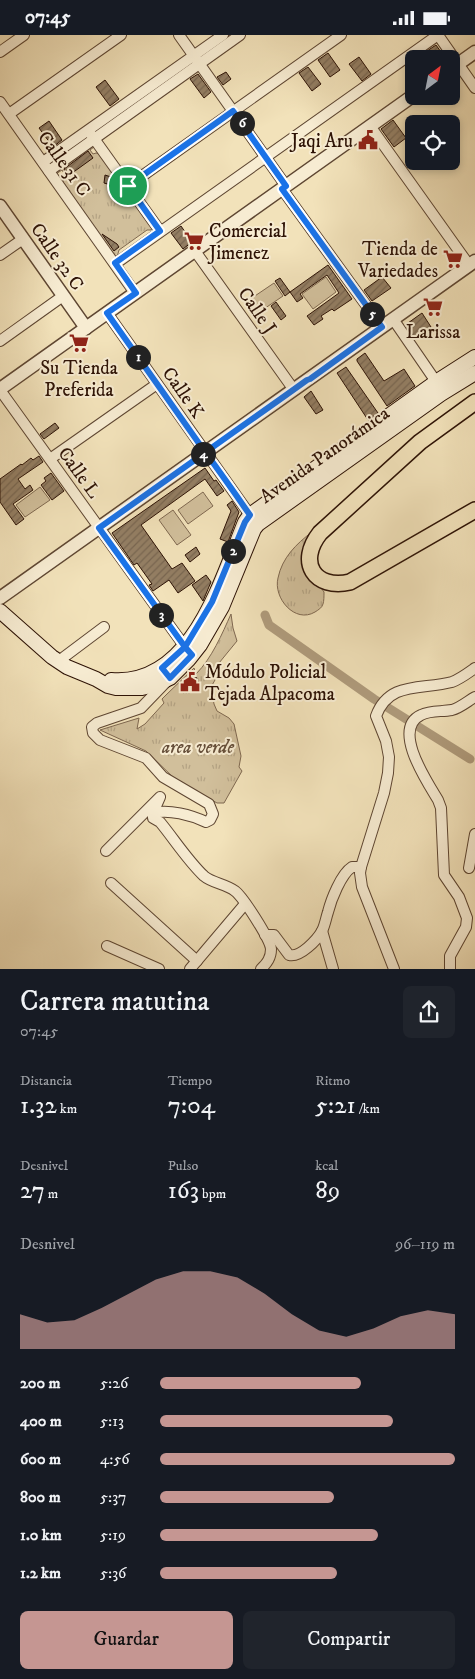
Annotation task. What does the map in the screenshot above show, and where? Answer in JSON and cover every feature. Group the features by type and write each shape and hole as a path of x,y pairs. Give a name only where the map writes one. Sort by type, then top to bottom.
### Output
{"main road":[{"name":"Avenida Panorámica","path":"0,611 59,663 108,686 126,689 142,688 166,673 189,651 222,607 254,529 254,519 440,387 475,357"},
{"name":"Avenida Panorámica","path":"440,387 475,373"},
{"path":"475,402 434,435 326,540 320,549 318,561 326,573 342,576 390,555 475,510"},
{"path":"434,435 475,413"},
{"path":"390,555 475,499"}],"street":[{"path":"0,52 24,35"},
{"path":"9,115 121,35"},
{"path":"179,35 266,157 284,187 382,327"},
{"path":"46,167 196,59 223,35"},
{"path":"196,59 240,35"},
{"path":"128,186 341,35"},
{"path":"115,263 438,35 446,50"},
{"path":"460,62 475,52"},
{"path":"460,72 475,88"},
{"path":"0,389 405,101"},
{"name":"Calle 31 C","path":"0,102 136,293"},
{"path":"0,598 472,263 370,126"},
{"path":"91,135 160,231"},
{"name":"Calle 32 C","path":"0,206 86,328"},
{"path":"0,255 23,239"},
{"name":"Calle J","path":"195,251 294,390"},
{"path":"0,341 63,296"},
{"name":"Calle K","path":"107,313 254,519"},
{"path":"393,319 440,387"},
{"path":"50,459 157,384"},
{"name":"Calle L","path":"0,389 189,651"},
{"path":"59,663 64,657 104,627"},
{"path":"394,969 362,887 360,873 384,793 388,773 389,757 386,741 376,716 380,705 388,696 404,690 453,681 475,668"},
{"path":"154,813 168,811 175,814 193,816 206,822 210,820 213,814 209,804 163,777 146,758 100,740 93,733 92,727 97,723 141,708 166,673"},
{"path":"450,969 450,956 466,927 466,918 459,897 444,875 441,808 416,759 409,735 413,723 428,712 451,710 462,706 475,697"},
{"path":"106,851 160,797 153,818 160,823 205,877 235,891 246,904 265,935 271,947 271,956 262,969"},
{"path":"469,868 475,834"},
{"path":"265,935 274,935 289,955 295,956 303,952 322,931 329,908 344,875 352,867 361,867"},
{"path":"111,883 193,965 246,904"},
{"path":"322,931 333,969"},
{"path":"107,946 159,969"}],"green space":[{"path":"93,144 94,147 90,150 93,154 101,154 152,227 151,230 147,230 119,250 115,258 63,182 65,175 62,170 56,174 54,171"},
{"path":"326,277 336,292 313,309 302,294"},
{"path":"274,283 283,296 255,315 246,302"},
{"path":"40,487 50,500 25,517 16,505"},
{"path":"203,492 213,506 188,524 178,510"},
{"path":"173,510 191,535 177,545 159,520"},
{"path":"312,532 316,581 324,592 324,601 322,607 315,612 300,615 293,612 282,601 277,586 278,578 290,552"},
{"name":"area verde","path":"231,614 237,641 219,663 215,680 211,687 217,711 229,718 234,724 241,756 239,767 242,771 224,803 217,803 174,778 146,751 100,730 139,718 137,729 145,724 164,703 162,699 166,695 194,668 196,674 202,668"}],"building":[{"path":"436,45 440,50 428,50"},
{"path":"328,53 340,70 330,77 318,60"},
{"path":"359,57 371,74 362,81 349,64"},
{"path":"308,67 321,84 312,91 299,73"},
{"path":"226,72 231,79 223,85 217,77"},
{"path":"198,74 211,92 204,98 190,79"},
{"path":"105,80 119,99 110,106 96,87"},
{"path":"393,120 405,139 394,147 381,129"},
{"path":"49,121 62,140 53,147 39,128"},
{"path":"88,151 93,158 68,176 64,169"},
{"path":"105,175 114,178 111,185 104,183"},
{"path":"181,226 192,242 183,249 171,233"},
{"path":"102,234 117,244 119,247 114,251"},
{"path":"328,265 352,299 334,311 332,309 321,316 323,319 314,325 307,316 339,293 327,275 300,294 303,298 297,302 290,292"},
{"path":"382,277 391,288 372,301 364,290"},
{"path":"280,278 290,292 285,296 275,281"},
{"path":"276,302 286,316 281,320 271,306"},
{"path":"422,313 431,327 415,338 407,327 408,323"},
{"path":"365,353 384,381 404,369 415,386 387,406 357,361"},
{"path":"346,367 378,413 368,420 337,373"},
{"path":"311,391 323,410 316,414 304,397"},
{"path":"55,423 59,428 44,439 40,434"},
{"path":"39,456 43,462 18,479 25,489 30,485 33,490 13,504 24,519 16,525 0,502 0,479 31,458 33,460"},
{"path":"205,468 224,491 217,496 205,479 141,525 172,569 182,563 195,581 178,593 169,580 153,591 149,585 152,584 137,563 134,565 112,533"},
{"path":"51,473 64,491 52,500 41,485 46,481 44,478"},
{"path":"232,501 239,512 228,542 220,539 231,511 227,505"},
{"path":"196,547 200,554 190,562 185,555"},
{"path":"206,575 211,582 203,601 192,585"},
{"name":"Módulo Policial Tejada Alpacoma","path":"191,676 192,678 196,677 200,687 193,689 192,686 184,690 181,683 185,681 184,679"}],"waterway":[{"path":"265,615 269,625 374,699 470,759"}],"place":[{"name":"Jaqi Aru","path":"368,140"},
{"name":"Comercial Jimenez","path":"194,241"},
{"name":"Tienda de Variedades","path":"453,259"},
{"name":"Larissa","path":"433,307"},
{"name":"Su Tienda Preferida","path":"79,343"},
{"name":"Módulo Policial Tejada Alpacoma","path":"190,682"}],"route":[{"path":"128,186 160,231 115,263 136,293 107,313 206,452 250,515 245,522 212,602 185,647 192,655 170,678 162,668 185,647 99,528 206,452 281,399 307,380 310,379 382,327 282,189 286,186 233,111 128,186"}]}
